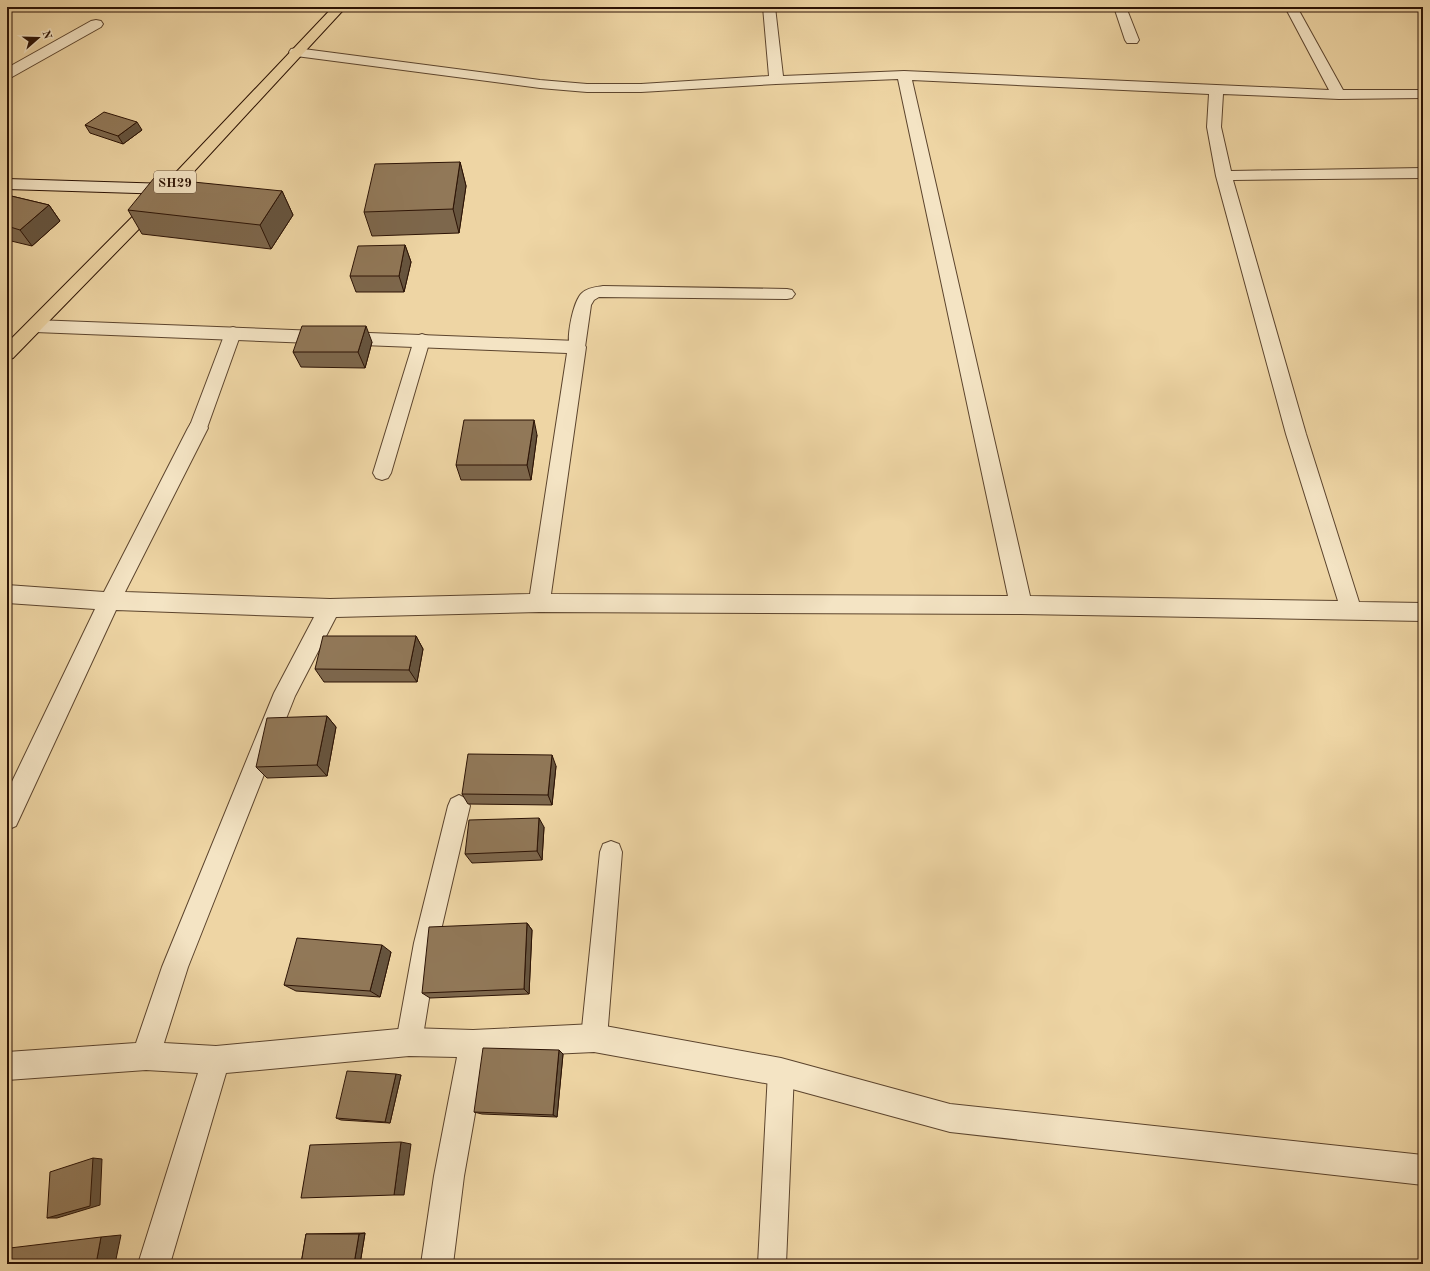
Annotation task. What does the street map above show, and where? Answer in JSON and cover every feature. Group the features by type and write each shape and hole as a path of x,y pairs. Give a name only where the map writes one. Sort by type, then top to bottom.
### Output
{"main road":[{"name":"SH29","path":"7,354 169,189 296,52 340,7"}],"street":[{"path":"769,7 776,80"},
{"path":"1120,7 1132,40"},
{"path":"1291,7 1339,95"},
{"path":"7,74 96,24"},
{"path":"296,52 504,80 587,88 641,88 776,80 904,75 1339,95 1423,94"},
{"path":"904,75 1021,605"},
{"path":"1216,90 1214,127 1224,176 1296,434 1351,610"},
{"path":"1224,176 1423,173"},
{"path":"7,184 169,189"},
{"path":"35,326 577,347 539,603"},
{"path":"7,818 110,601 198,428"},
{"path":"7,594 110,601 330,608 539,603 1021,605 1423,612"},
{"path":"146,1056 175,967 285,693 330,608"},
{"path":"7,1066 146,1056 216,1060 409,1042 473,1044 594,1038 781,1072 950,1118 1423,1170"},
{"path":"437,1264 449,1176 473,1044"},
{"path":"154,1264 216,1060"}],"lane":[{"path":"577,347 583,303 588,296 596,292 787,294"},
{"path":"198,428 233,333"},
{"path":"382,473 422,340"},
{"path":"409,1042 426,943 459,806"},
{"path":"594,1038 611,852"},
{"path":"772,1264 781,1072"}],"building":[{"path":"104,112 137,122 118,136 85,125"},
{"path":"460,162 453,209 364,212 375,164"},
{"path":"154,178 282,191 260,225 128,210"},
{"path":"7,195 49,205 20,230 7,226"},
{"path":"405,245 399,276 350,276 358,246"},
{"path":"302,326 366,326 358,352 293,352"},
{"path":"464,420 534,420 527,465 456,465"},
{"path":"323,636 416,636 409,670 315,669"},
{"path":"327,716 317,765 256,767 267,718"},
{"path":"468,754 552,755 548,795 462,794"},
{"path":"539,818 537,851 465,854 469,820"},
{"path":"527,923 524,989 422,993 429,927"},
{"path":"297,938 382,945 370,991 284,985"},
{"path":"483,1048 559,1050 553,1115 474,1112"},
{"path":"347,1071 396,1074 385,1122 336,1118"},
{"path":"401,1142 394,1195 301,1198 310,1145"},
{"path":"93,1158 90,1206 47,1218 50,1172"},
{"path":"306,1234 359,1234 354,1264 301,1264"},
{"path":"101,1237 96,1264 7,1264 10,1248"}]}
